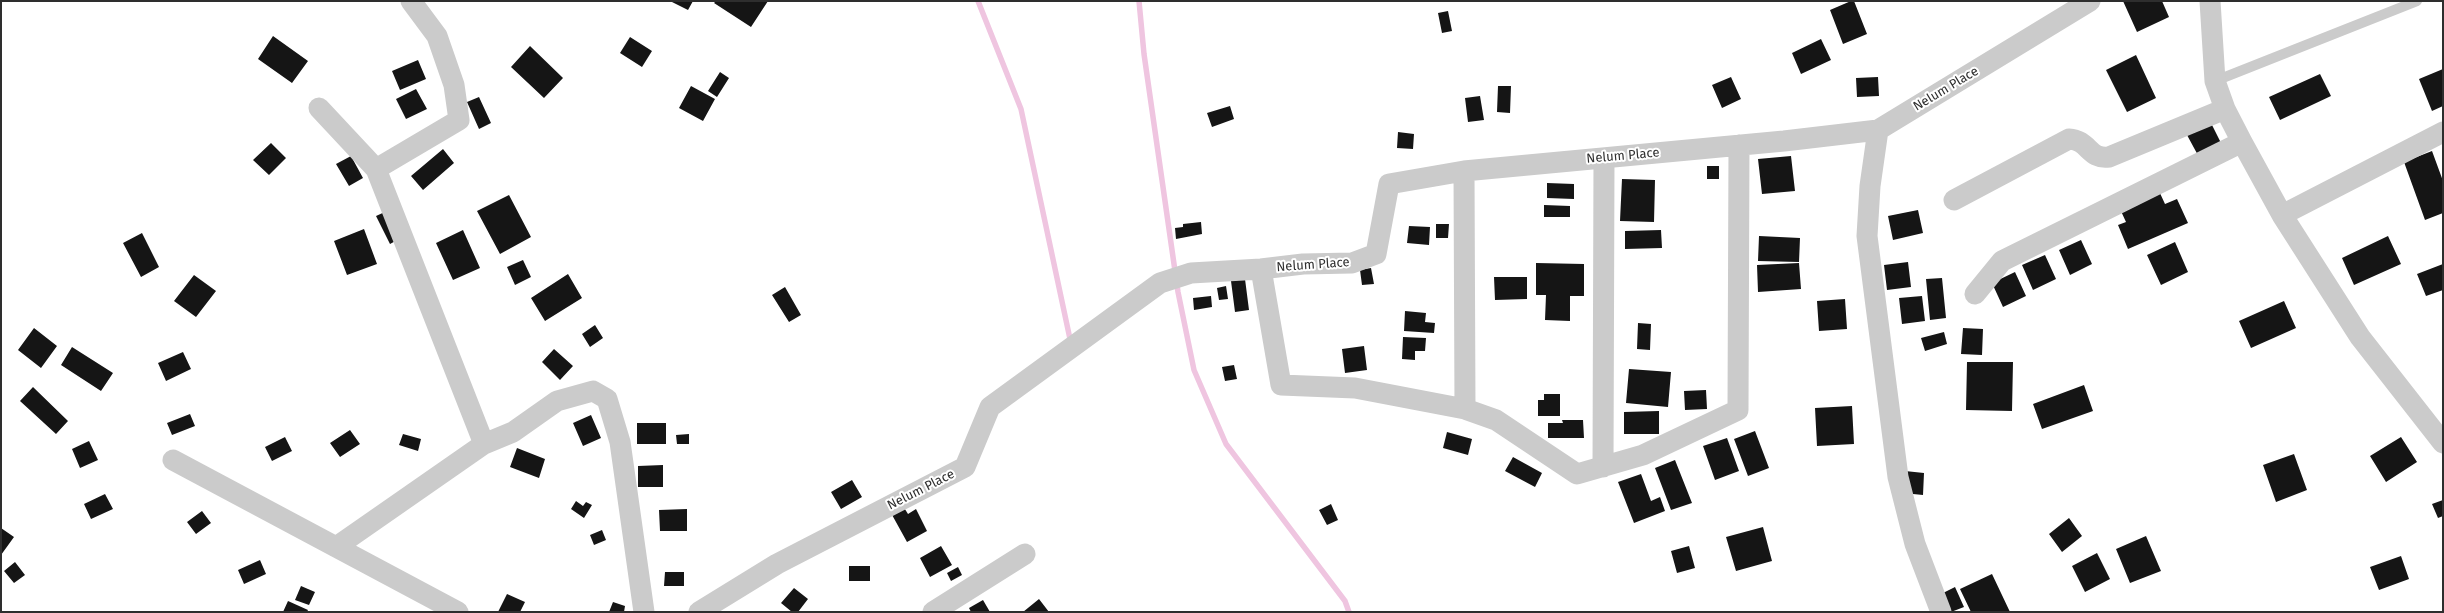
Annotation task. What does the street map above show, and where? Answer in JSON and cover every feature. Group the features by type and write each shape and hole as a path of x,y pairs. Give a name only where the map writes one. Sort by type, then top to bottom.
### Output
{"street":[{"path":"376,169 459,120 454,85 437,36 411,1"},
{"name":"Nelum Place","path":"699,612 777,564 965,467 990,407 1160,284 1191,273 1261,269 1303,264 1352,263 1376,254 1389,184 1464,171 1739,145 1878,130 2090,1"},
{"path":"2210,1 2215,81 2225,109 2242,142 2282,215 2360,337 2443,443"},
{"path":"319,108 376,169 484,444"},
{"path":"1954,200 2069,139 2078,139 2098,156 2109,157 2225,109"},
{"path":"1878,130 1870,186 1867,236 1898,477 1915,544 1941,612"},
{"path":"2282,215 2443,132"},
{"path":"1975,294 2002,261 2242,142"},
{"path":"1261,269 1281,385 1355,388 1465,410 1496,420 1577,474 1643,455 1738,410 1739,145"},
{"path":"1603,466 1604,158"},
{"path":"1464,171 1465,410"},
{"path":"336,547 484,444 512,432 557,401 593,391 607,399 620,442 644,612"},
{"path":"173,460 458,612"},
{"path":"933,612 1025,554"}],"lane":[{"path":"2215,81 2417,1"}],"building":[{"path":"670,1 693,1 688,10"},
{"path":"716,1 768,1 751,27 714,3"},
{"path":"1854,1 1867,34 1843,44 1830,10"},
{"path":"2123,1 2162,1 2169,17 2137,32"},
{"path":"1448,11 1452,31 1442,33 1438,13"},
{"path":"273,36 308,61 292,83 258,59"},
{"path":"630,37 652,51 642,67 620,53"},
{"path":"1821,39 1831,60 1801,74 1792,53"},
{"path":"530,46 563,78 544,98 511,67"},
{"path":"2136,55 2156,98 2127,112 2106,70"},
{"path":"418,60 426,79 400,90 392,71"},
{"path":"2443,69 2443,106 2432,111 2419,79"},
{"path":"720,72 729,78 717,97 708,91"},
{"path":"2320,74 2331,96 2280,120 2269,97"},
{"path":"1731,77 1741,99 1722,108 1712,85"},
{"path":"1878,77 1879,96 1857,97 1856,78"},
{"path":"691,86 715,99 703,121 679,108"},
{"path":"1498,86 1511,86 1510,113 1497,112"},
{"path":"416,89 427,109 406,119 396,99"},
{"path":"1480,96 1484,120 1468,122 1465,98"},
{"path":"479,97 491,123 479,129 467,102"},
{"path":"1230,106 1234,119 1212,127 1207,113"},
{"path":"2211,123 2223,147 2200,159 2187,135"},
{"path":"1398,132 1414,134 1413,149 1397,148"},
{"path":"271,143 286,158 269,175 253,160"},
{"path":"443,149 454,163 423,190 411,176"},
{"path":"2432,151 2443,181 2443,213 2425,220 2404,162"},
{"path":"351,156 363,178 349,186 336,164"},
{"path":"1791,156 1795,191 1762,194 1758,159"},
{"path":"1707,166 1719,166 1719,179 1707,179"},
{"path":"1622,179 1655,180 1654,222 1620,221"},
{"path":"1547,183 1574,184 1574,199 1547,198"},
{"path":"2159,191 2165,204 2177,199 2188,223 2128,249 2118,225 2126,222 2120,209"},
{"path":"509,195 531,237 500,254 477,211"},
{"path":"1544,205 1570,206 1570,217 1544,217"},
{"path":"1918,210 1923,233 1893,240 1888,216"},
{"path":"387,211 401,238 390,244 376,216"},
{"path":"1201,222 1202,234 1176,239 1175,228 1183,227 1183,224"},
{"path":"1436,224 1449,224 1448,238 1436,238"},
{"path":"1409,226 1430,227 1429,245 1407,243"},
{"path":"364,229 377,264 347,275 334,241"},
{"path":"463,230 480,268 453,280 436,243"},
{"path":"1661,230 1662,248 1625,249 1625,231"},
{"path":"142,233 159,267 141,277 123,243"},
{"path":"1759,236 1800,238 1799,262 1758,261"},
{"path":"2388,236 2401,264 2354,285 2342,258"},
{"path":"2081,240 2092,264 2070,275 2059,250"},
{"path":"2175,242 2188,272 2161,285 2147,255"},
{"path":"2045,255 2056,279 2033,290 2022,265"},
{"path":"523,260 531,277 515,285 507,267"},
{"path":"1908,262 1911,287 1887,290 1884,265"},
{"path":"1536,263 1584,264 1584,296 1570,296 1570,321 1545,320 1546,295 1536,295"},
{"path":"1799,263 1801,289 1758,292 1757,265"},
{"path":"2443,264 2443,290 2426,296 2417,274"},
{"path":"1371,268 1374,284 1362,285 1360,270"},
{"path":"2015,272 2026,296 2003,307 1992,283"},
{"path":"568,274 582,298 545,321 531,298"},
{"path":"194,275 216,291 196,317 174,301"},
{"path":"1494,277 1527,277 1527,299 1495,300"},
{"path":"1942,278 1946,318 1930,320 1926,279"},
{"path":"1245,279 1249,310 1235,312 1231,281"},
{"path":"1226,286 1228,299 1219,300 1217,288"},
{"path":"785,287 801,315 789,322 772,295"},
{"path":"1211,296 1212,307 1194,310 1193,298"},
{"path":"1922,296 1925,321 1902,324 1899,298"},
{"path":"1845,299 1847,329 1819,331 1817,301"},
{"path":"2284,301 2296,328 2251,348 2239,321"},
{"path":"1405,311 1426,313 1425,322 1435,323 1434,333 1404,331"},
{"path":"1638,323 1651,324 1650,350 1637,349"},
{"path":"595,325 603,338 590,347 582,334"},
{"path":"34,328 57,346 41,368 18,350"},
{"path":"1963,328 1983,329 1982,355 1961,354"},
{"path":"1944,332 1947,344 1925,351 1921,338"},
{"path":"1403,337 1426,338 1425,351 1415,351 1415,360 1402,359"},
{"path":"1364,346 1367,370 1345,373 1342,349"},
{"path":"72,347 113,373 101,391 61,365"},
{"path":"554,349 573,366 560,380 542,362"},
{"path":"183,352 191,369 166,381 158,363"},
{"path":"1967,362 2013,362 2012,411 1966,410"},
{"path":"1234,365 1237,379 1225,381 1222,367"},
{"path":"1629,369 1671,372 1668,407 1626,403"},
{"path":"2084,385 2093,411 2042,429 2033,404"},
{"path":"33,387 68,421 56,434 20,401"},
{"path":"1706,390 1707,409 1685,410 1684,391"},
{"path":"1544,394 1560,394 1560,416 1538,416 1538,400 1544,400"},
{"path":"1852,406 1854,444 1817,446 1815,408"},
{"path":"1659,411 1659,434 1624,434 1624,412"},
{"path":"190,414 195,426 172,435 167,423"},
{"path":"591,415 601,438 583,446 573,423"},
{"path":"1562,420 1583,420 1584,438 1548,438 1548,423 1563,423"},
{"path":"637,423 666,423 666,444 637,444"},
{"path":"350,430 360,444 340,457 330,443"},
{"path":"1755,431 1769,468 1748,476 1734,439"},
{"path":"1447,432 1472,439 1468,455 1443,448"},
{"path":"403,434 421,439 418,451 399,445"},
{"path":"689,434 689,444 677,444 676,435"},
{"path":"285,437 292,451 272,461 265,447"},
{"path":"2401,437 2417,462 2386,482 2370,456"},
{"path":"1727,438 1739,471 1715,480 1703,446"},
{"path":"89,441 98,460 80,468 72,449"},
{"path":"517,448 545,459 539,478 510,467"},
{"path":"2294,454 2307,490 2276,502 2263,465"},
{"path":"1513,457 1542,473 1535,487 1505,471"},
{"path":"1675,460 1692,503 1671,510 1655,468"},
{"path":"663,465 663,487 638,487 638,466"},
{"path":"1905,471 1924,473 1923,495 1903,493"},
{"path":"1641,474 1651,501 1660,497 1665,511 1634,523 1618,482"},
{"path":"852,480 862,497 841,509 831,492"},
{"path":"105,494 113,509 91,519 84,504"},
{"path":"2443,500 2443,516 2438,518 2432,504"},
{"path":"576,501 583,506 586,502 592,505 584,518 571,509"},
{"path":"1331,504 1338,520 1327,525 1319,510"},
{"path":"903,506 908,514 916,509 927,531 907,542 891,513"},
{"path":"687,509 687,531 660,531 659,510"},
{"path":"202,511 211,523 196,534 187,522"},
{"path":"2069,518 2082,536 2062,552 2049,534"},
{"path":"1763,527 1772,561 1736,571 1726,537"},
{"path":"1,528 14,537 1,555"},
{"path":"602,530 606,540 594,545 590,535"},
{"path":"2146,536 2161,571 2130,583 2116,549"},
{"path":"941,546 952,565 930,577 920,558"},
{"path":"1689,546 1695,568 1677,573 1671,551"},
{"path":"2097,553 2110,579 2085,592 2072,566"},
{"path":"2401,556 2409,579 2379,590 2370,567"},
{"path":"260,560 266,574 244,584 238,570"},
{"path":"15,562 25,575 14,583 4,571"},
{"path":"849,566 870,566 870,581 849,581"},
{"path":"958,567 962,575 951,581 947,573"},
{"path":"665,572 684,572 684,586 664,586"},
{"path":"1992,574 2010,612 1971,612 1960,589"},
{"path":"301,586 315,592 309,605 295,600"},
{"path":"1955,587 1964,607 1951,612 1943,593"},
{"path":"794,588 808,599 798,612 792,612 781,603"},
{"path":"507,594 525,602 520,612 498,612"},
{"path":"1039,599 1049,612 1023,612"},
{"path":"983,600 990,612 971,612 969,608"},
{"path":"288,601 308,610 307,612 283,612"},
{"path":"613,602 625,606 624,612 609,612"}],"waterway":[{"path":"978,1 1021,109 1070,339"},
{"path":"1139,1 1144,54 1178,292 1194,370 1226,444 1345,601 1349,612"}]}
